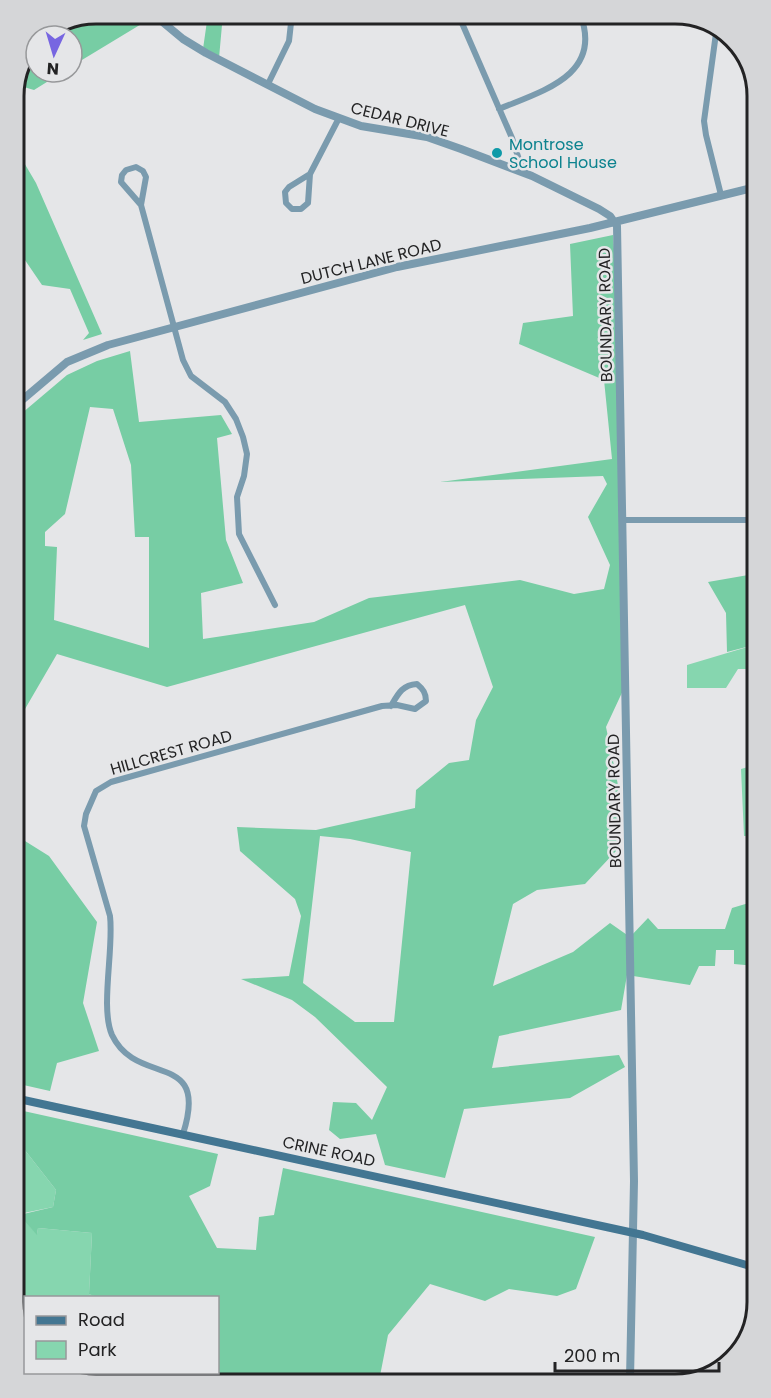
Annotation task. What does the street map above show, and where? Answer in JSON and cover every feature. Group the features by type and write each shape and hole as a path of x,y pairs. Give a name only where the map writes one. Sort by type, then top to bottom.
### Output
{"main road":[{"name":"CRINE ROAD","path":"24,1100 633,1232 747,1265"}],"street":[{"name":"CEDAR DRIVE","path":"165,24 198,48 315,109 363,127 427,137 523,172 599,208 615,222"},
{"path":"268,84 289,41 291,24"},
{"path":"462,24 523,172"},
{"path":"499,109 554,86 569,75 580,60 584,46 583,24"},
{"path":"716,36 704,121 721,195"},
{"path":"310,174 285,192 285,200 292,209 301,209 308,203 310,174 339,118"},
{"path":"141,205 121,182 123,173 130,168 140,169 146,177 141,205 183,360 191,376 225,402 236,419 243,438 247,453 244,476 237,497 239,534 275,605"},
{"name":"DUTCH LANE ROAD","path":"24,396 75,357 108,345 397,267 615,222 747,189"},
{"name":"BOUNDARY ROAD","path":"615,222 618,230 620,318 629,849 633,1232 630,1374"},
{"path":"622,520 747,520"},
{"name":"HILLCREST ROAD","path":"183,1134 190,1108 190,1095 187,1088 182,1081 169,1072 143,1065 127,1055 112,1034 108,1002 112,930 84,826 90,802 96,791 111,782 382,706 391,705 415,709 426,701 426,695 417,684 409,685 399,691 391,705"}],"green space":[{"path":"141,24 84,59 84,25"},
{"path":"207,24 222,24 219,58 203,49"},
{"path":"25,84 44,84 34,90 25,87"},
{"path":"24,163 36,183 102,334 83,340 89,333 70,289 42,285 24,259"},
{"path":"613,235 618,303 626,684 606,727 618,785 616,851 585,884 537,890 513,904 493,986 573,952 610,923 630,937 648,918 658,929 725,929 732,908 747,904 747,965 734,964 734,950 716,950 715,966 699,966 690,985 627,975 621,1010 499,1036 492,1068 619,1055 625,1067 570,1098 464,1109 445,1178 385,1165 376,1134 340,1139 329,1130 333,1102 356,1103 372,1120 387,1087 315,1017 292,1000 241,979 289,976 301,916 295,899 240,851 237,827 316,830 415,808 416,790 449,763 469,760 476,720 493,687 465,605 167,687 57,654 24,714 24,411 67,375 97,361 130,351 139,422 221,415 232,434 217,438 226,540 243,583 201,593 203,639 314,622 369,598 520,580 574,594 604,589 610,565 588,517 607,484 603,476 440,482 612,459 604,380 519,344 523,323 573,316 570,244","holes":["90,407 113,409 131,465 135,537 149,537 149,648 54,620 57,547 45,546 45,532 65,514","320,836 350,839 411,852 394,1022 355,1022 303,983"]},
{"path":"747,575 747,647 727,652 726,613 708,582"},
{"path":"747,647 747,669 738,669 726,688 687,688 687,665"},
{"path":"747,767 747,836 744,836 741,769"},
{"path":"24,840 49,856 97,922 83,1003 99,1051 57,1063 50,1091 24,1085"},
{"path":"24,1111 218,1154 210,1186 189,1196 217,1248 256,1250 259,1217 274,1215 283,1168 595,1237 576,1289 557,1296 509,1289 485,1301 430,1284 388,1335 380,1374 219,1374 219,1296 94,1296 89,1294 92,1233 38,1228 37,1235 24,1221 24,1214 53,1207 56,1190 24,1149"},
{"path":"24,1149 56,1190 53,1207 24,1213"},
{"path":"24,1220 37,1234 38,1228 92,1233 89,1294 96,1296 24,1296"}],"place":[{"name":"Montrose School House","path":"497,153"}]}
